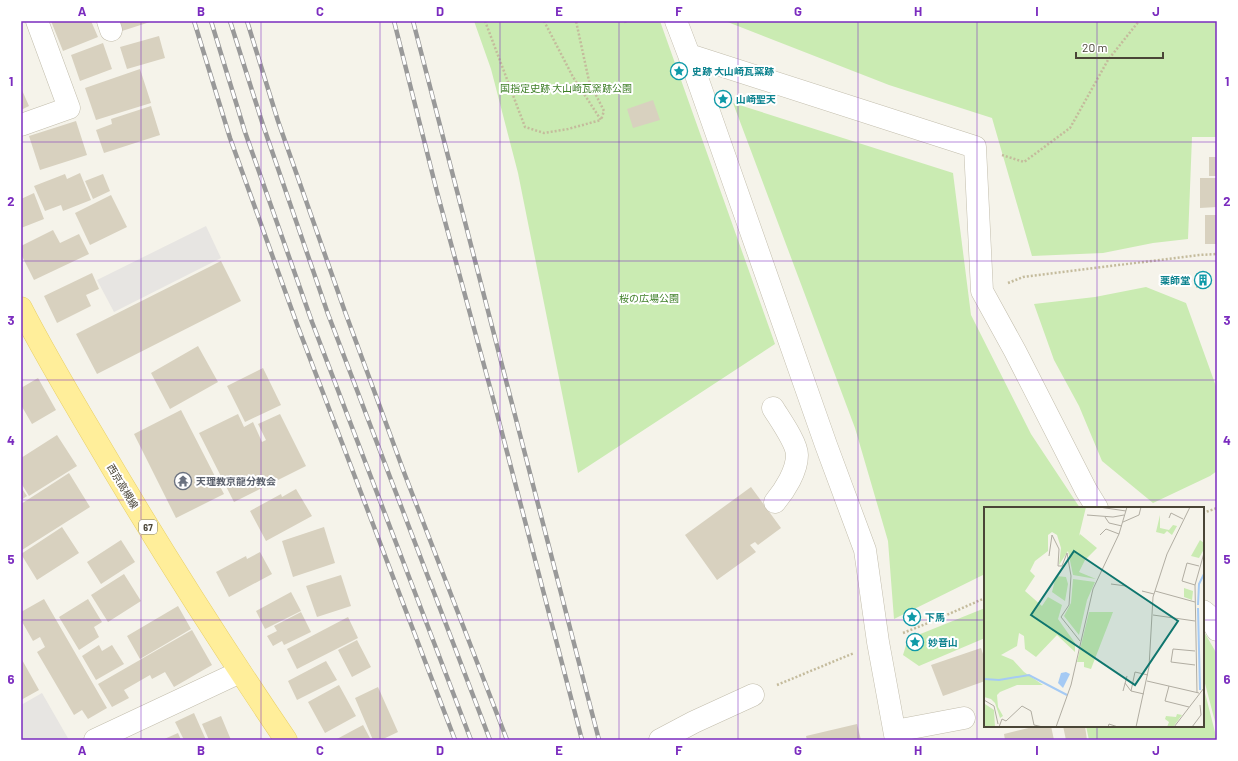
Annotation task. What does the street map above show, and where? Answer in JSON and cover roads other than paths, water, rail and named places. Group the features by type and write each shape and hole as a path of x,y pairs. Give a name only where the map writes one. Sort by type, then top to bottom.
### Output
{"main road":[{"name":"西京高槻線","path":"21,308 128,495 240,672 286,740"}],"street":[{"path":"21,126 69,108 37,21"},
{"path":"676,21 826,445 865,550 878,642 896,736 964,718"},
{"path":"689,55 975,147 982,291 1015,351 1086,490 1096,507"},
{"path":"773,408 790,435 797,454 793,473 785,490 775,502"},
{"path":"797,454 826,445"},
{"path":"1204,612 1217,630"},
{"path":"95,740 240,672"},
{"path":"660,740 694,722 753,695"}],"railway":[{"path":"194,21 230,138 298,327 455,740"},
{"path":"211,21 245,132 312,322 471,740"},
{"path":"230,21 263,125 328,314 490,740"},
{"path":"247,21 278,121 344,309 405,475 507,740"},
{"path":"394,21 437,192 494,402 582,740"},
{"path":"413,21 599,740"}],"place":[{"name":"史跡 大山崎瓦窯跡","path":"679,71"},
{"name":"山崎聖天","path":"723,99"},
{"name":"薬師堂","path":"1203,280"},
{"name":"天理教京龍分教会","path":"183,481"},
{"name":"下馬","path":"912,617"},
{"name":"妙音山","path":"915,642"}],"park label":[{"name":"国指定史跡 大山崎瓦窯跡公園","path":"566,88"},
{"name":"桜の広場公園","path":"649,298"}]}
